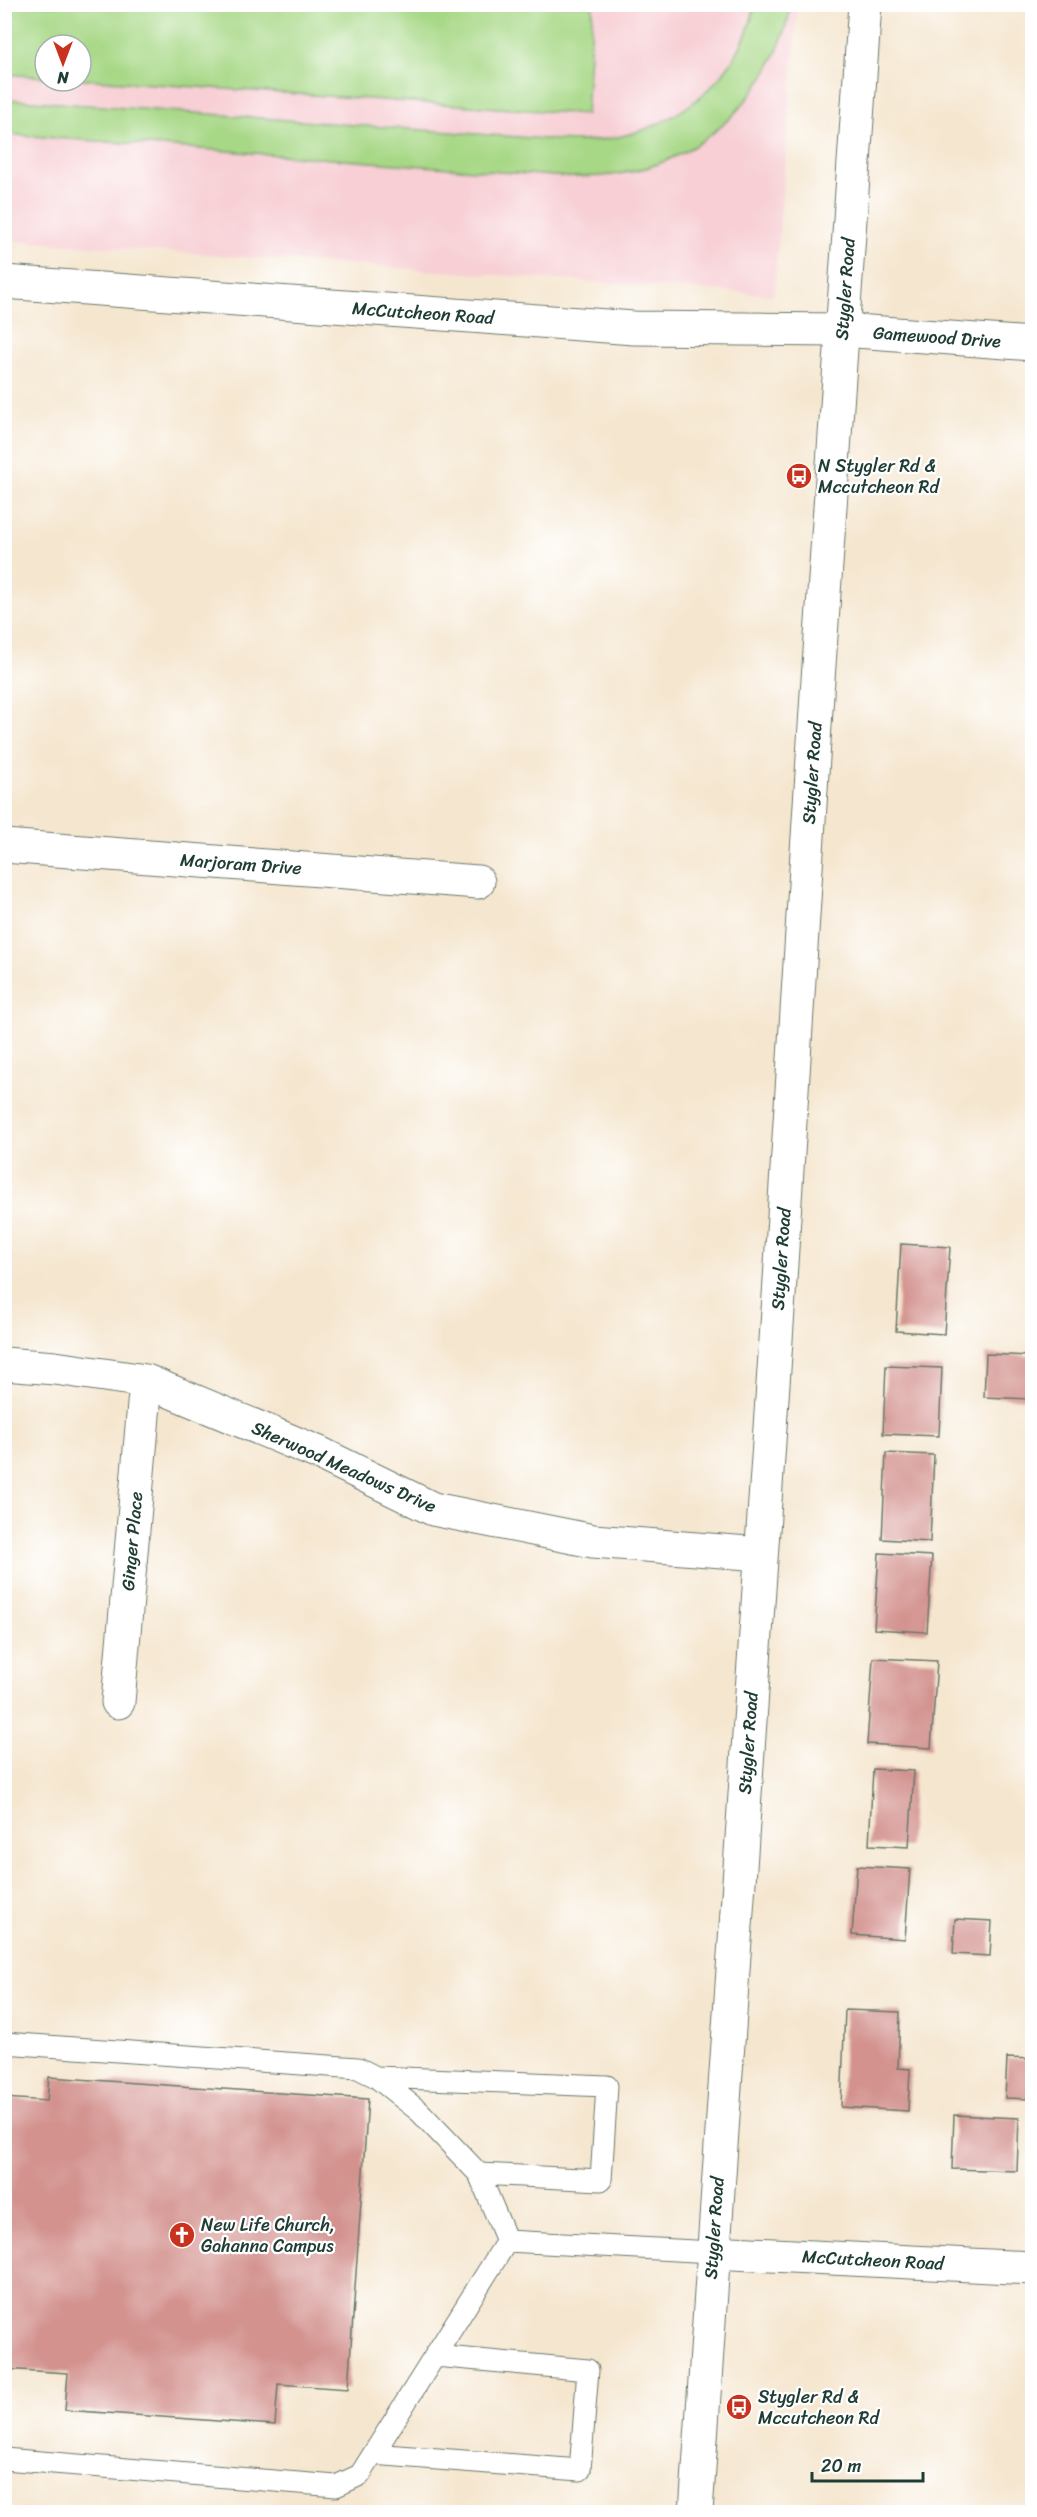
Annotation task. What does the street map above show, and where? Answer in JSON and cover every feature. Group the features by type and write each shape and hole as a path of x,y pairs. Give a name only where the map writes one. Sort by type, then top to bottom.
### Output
{"main road":[{"name":"Stygler Road","path":"696,2512 865,4"},
{"name":"McCutcheon Road","path":"4,282 634,328 842,330"},
{"name":"Gamewood Drive","path":"842,330 1032,344"},
{"name":"Marjoram Drive","path":"4,846 478,882"},
{"name":"Sherwood Meadows Drive","path":"4,1364 55,1368 147,1381 319,1453 433,1509 593,1541 761,1554"},
{"name":"Ginger Place","path":"118,1702 147,1381"},
{"name":"McCutcheon Road","path":"713,2252 1032,2268"}],"lane":[{"path":"4,2043 358,2068 376,2077 420,2112 479,2174 507,2241"},
{"path":"376,2077 607,2086 601,2180 479,2174"},
{"path":"507,2241 713,2252"},
{"path":"4,2459 336,2486 360,2475 507,2241"},
{"path":"373,2454 580,2470 588,2370 435,2356"}],"shaded area":[{"path":"4,5 798,5 774,295 5,240"}],"green space":[{"path":"4,5 593,5 586,114 93,80 93,33 33,33 33,76 5,74"},
{"path":"755,5 791,5 783,36 770,66 752,93 731,117 707,138 650,167 618,174 567,177 5,134 5,99 572,141 603,140 634,133 662,122 689,106 712,86 731,63 746,35"}],"building":[{"path":"901,1244 950,1247 944,1334 896,1331"},
{"path":"986,1354 1030,1356 1029,1399 984,1397"},
{"path":"886,1366 942,1368 939,1436 883,1434"},
{"path":"886,1453 934,1455 930,1542 882,1539"},
{"path":"879,1553 932,1556 927,1632 874,1629"},
{"path":"873,1658 937,1661 931,1748 867,1744"},
{"path":"873,1769 914,1771 909,1847 869,1845"},
{"path":"857,1866 910,1869 905,1939 852,1935"},
{"path":"955,1919 992,1921 990,1956 953,1954"},
{"path":"845,2010 900,2012 898,2068 910,2069 908,2111 841,2107"},
{"path":"1007,2058 1032,2059 1032,2099 1005,2098"},
{"name":"New Life Church, Gahanna Campus","path":"49,2077 368,2099 348,2389 278,2384 275,2425 65,2410 68,2373 4,2369 4,2098 47,2101"},
{"path":"954,2115 1019,2118 1017,2171 952,2169"}],"place":[{"name":"N Stygler Rd & Mccutcheon Rd","path":"799,476"},
{"name":"New Life Church, Gahanna Campus","path":"182,2235"},
{"name":"Stygler Rd & Mccutcheon Rd","path":"739,2407"}]}
